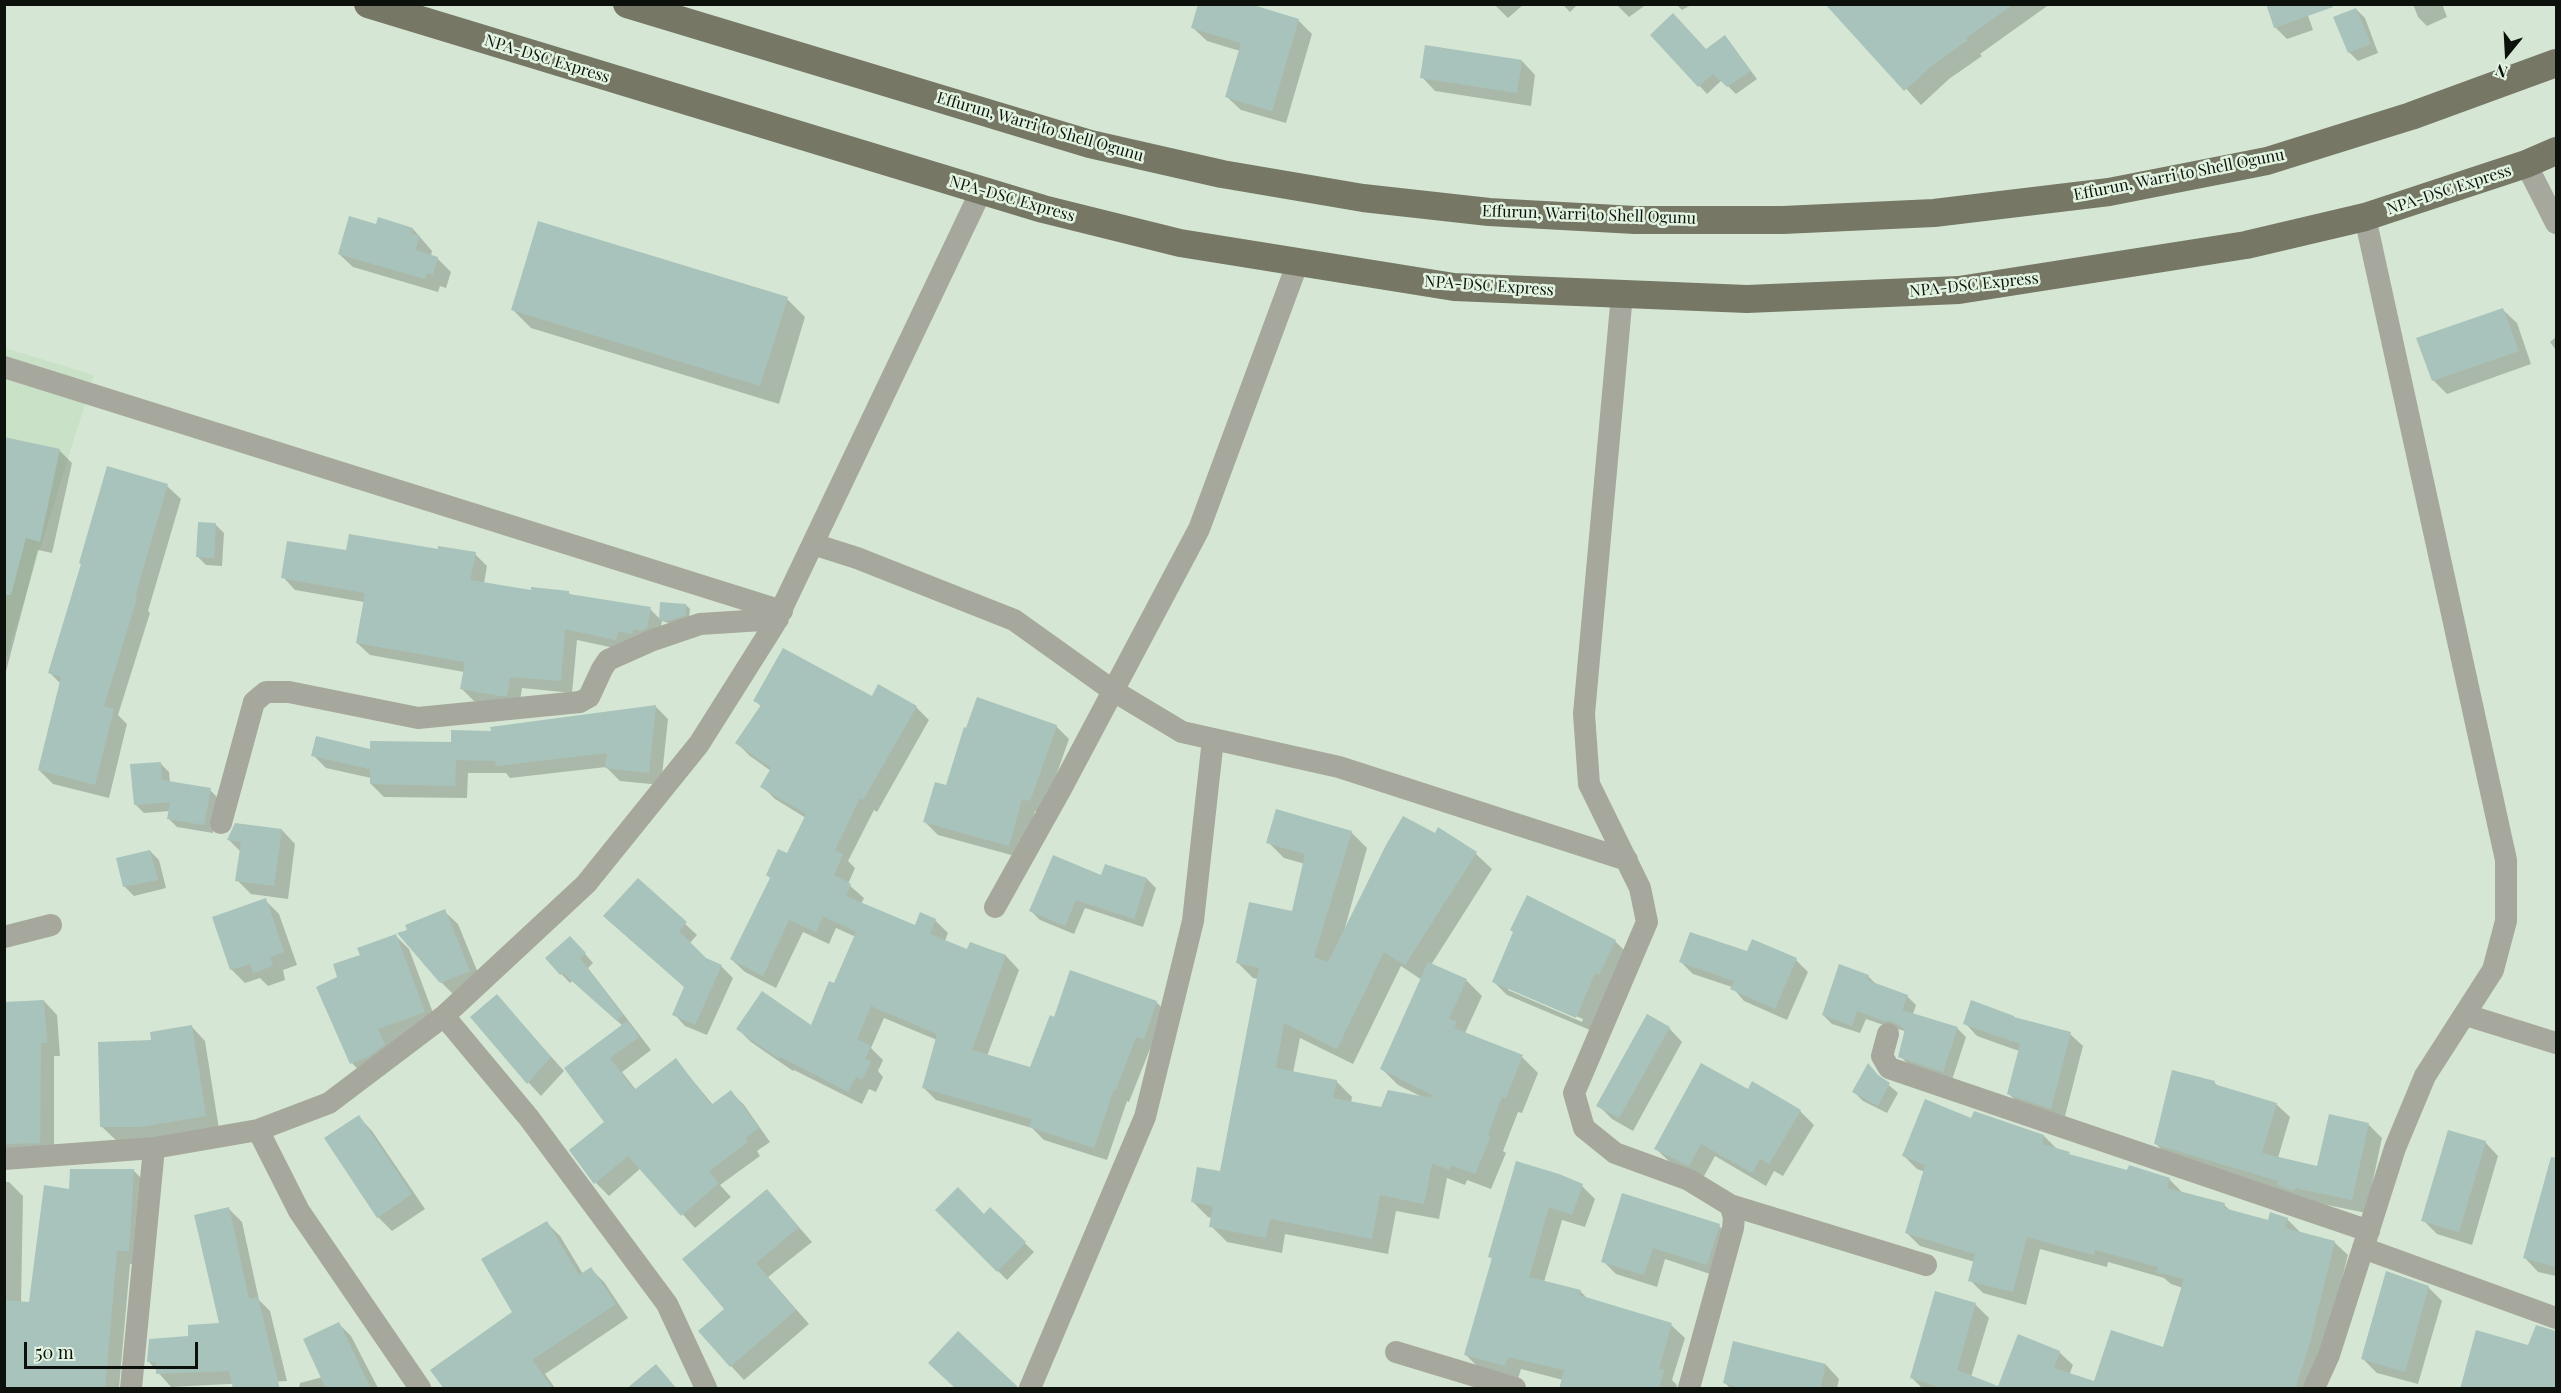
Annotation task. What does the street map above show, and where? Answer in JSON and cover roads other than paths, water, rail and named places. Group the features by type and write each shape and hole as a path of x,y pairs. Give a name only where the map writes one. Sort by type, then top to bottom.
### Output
{"main road":[{"name":"NPA-DSC Express","path":"368,4 1042,209 1180,243 1454,287 1747,299 1959,290 2246,245 2366,218 2526,164 2556,151"},
{"name":"Effurun, Warri to Shell Ogunu","path":"639,6 1090,144 1222,174 1362,198 1489,212 1635,220 1783,220 1934,213 2109,192 2267,161 2411,116 2556,63"}],"street":[{"path":"2526,164 2556,223"},
{"path":"4,1159 154,1148 258,1130 329,1102 444,1016 586,884 699,744 780,615 981,191"},
{"path":"2314,1389 2329,1355 2396,1148 2425,1076 2493,970 2506,921 2506,860 2366,218"},
{"path":"995,907 1061,789 1199,529 1298,262"},
{"path":"1622,294 1584,714 1589,784 1640,888 1647,922 1574,1093 1584,1128 1615,1153 1689,1180 1730,1205 1926,1265"},
{"path":"4,367 780,615"},
{"path":"813,544 857,558 1014,620 1112,690 1182,732 1339,767 1627,860"},
{"path":"221,823 254,702 266,692 289,692 418,718 580,702 589,697 605,663 653,640 700,624 780,615"},
{"path":"1030,1389 1145,1117 1193,921 1213,739"},
{"path":"4,937 51,925"},
{"path":"2466,1015 2556,1043"},
{"path":"444,1016 529,1118 667,1305 706,1389"},
{"path":"1888,1034 1882,1056 1889,1068 2366,1239 2556,1318"},
{"path":"258,1130 299,1211 420,1389"},
{"path":"131,1389 154,1148"},
{"path":"1689,1389 1733,1228 1734,1217 1730,1205"},
{"path":"1396,1353 1515,1389"}]}
